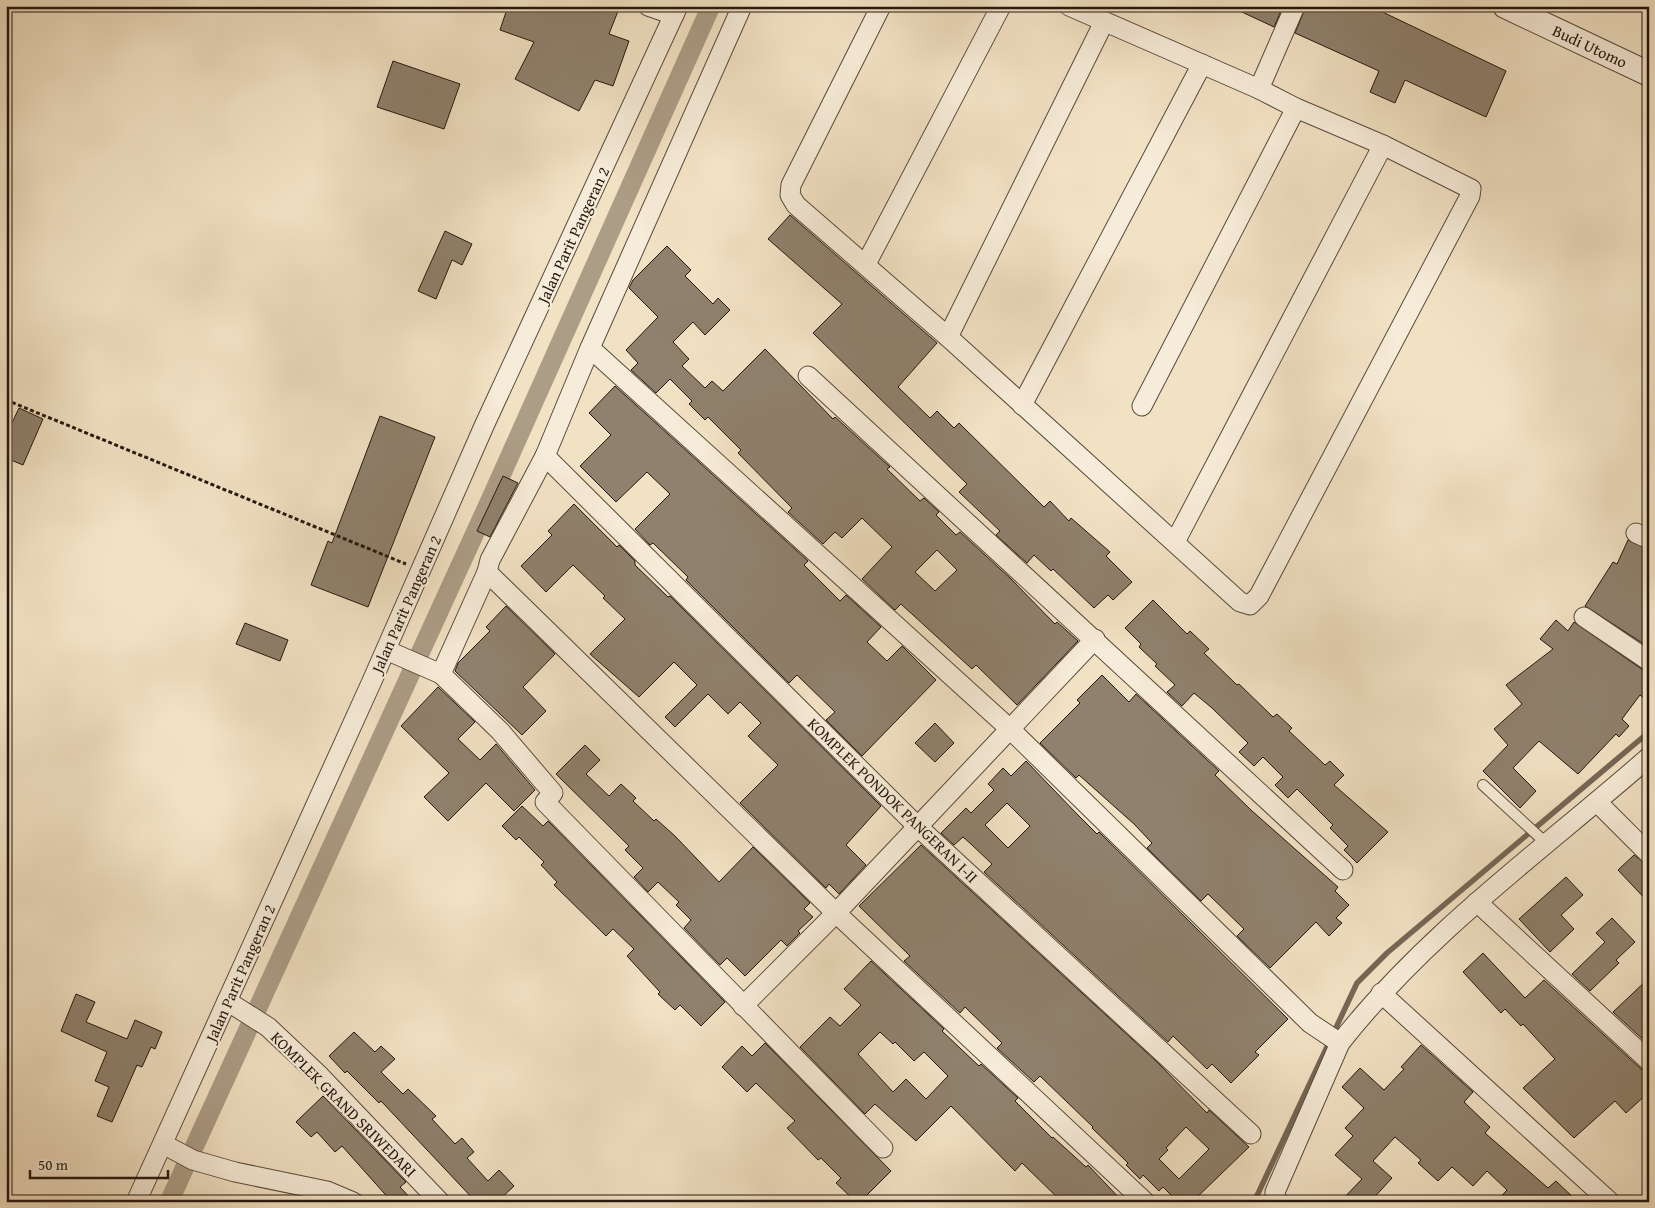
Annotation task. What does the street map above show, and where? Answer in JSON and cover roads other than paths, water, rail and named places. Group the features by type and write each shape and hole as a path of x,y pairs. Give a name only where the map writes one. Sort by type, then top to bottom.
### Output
{"street":[{"path":"648,6 676,11"},
{"path":"436,672 487,572 490,560 545,456 590,348 742,6"},
{"path":"881,6 791,185 790,195 796,205 948,336 1240,602 1250,605 1258,596 1470,196 1471,189 1383,145 1069,6"},
{"path":"866,264 1001,6"},
{"path":"1259,89 1295,6"},
{"name":"Budi Utomo","path":"1505,6 1649,74"},
{"name":"Jalan Parit Pangeran 2","path":"136,1202 169,1147 235,1005 390,652 421,570 484,426 676,11"},
{"path":"948,336 1104,22"},
{"path":"1022,405 1202,64"},
{"path":"1142,406 1296,108"},
{"path":"1175,542 1383,145"},
{"path":"590,348 1010,729 1310,1023 1338,1041"},
{"path":"808,376 1343,870"},
{"name":"KOMPLEK PONDOK PANGERAN I-II","path":"545,456 918,826 1251,1134"},
{"path":"487,572 836,913 1145,1202"},
{"path":"1584,617 1649,661"},
{"path":"743,1006 836,913 1096,640"},
{"path":"390,652 436,672 500,731 553,793 545,802 883,1148"},
{"path":"1275,1198 1338,1041 1381,993 1477,902 1544,841 1597,802 1649,757"},
{"path":"1597,802 1649,854"},
{"path":"1477,902 1649,1061"},
{"path":"1381,993 1610,1202"},
{"name":"KOMPLEK GRAND SRIWEDARI","path":"235,1005 268,1027 320,1076 440,1202"},
{"path":"169,1147 193,1160 235,1172 327,1191 353,1202"}],"lane":[{"path":"1483,785 1544,841"}],"waterway":[{"path":"169,1202 491,498 711,6"},
{"path":"1254,1202 1357,983 1387,953 1649,732"}]}
